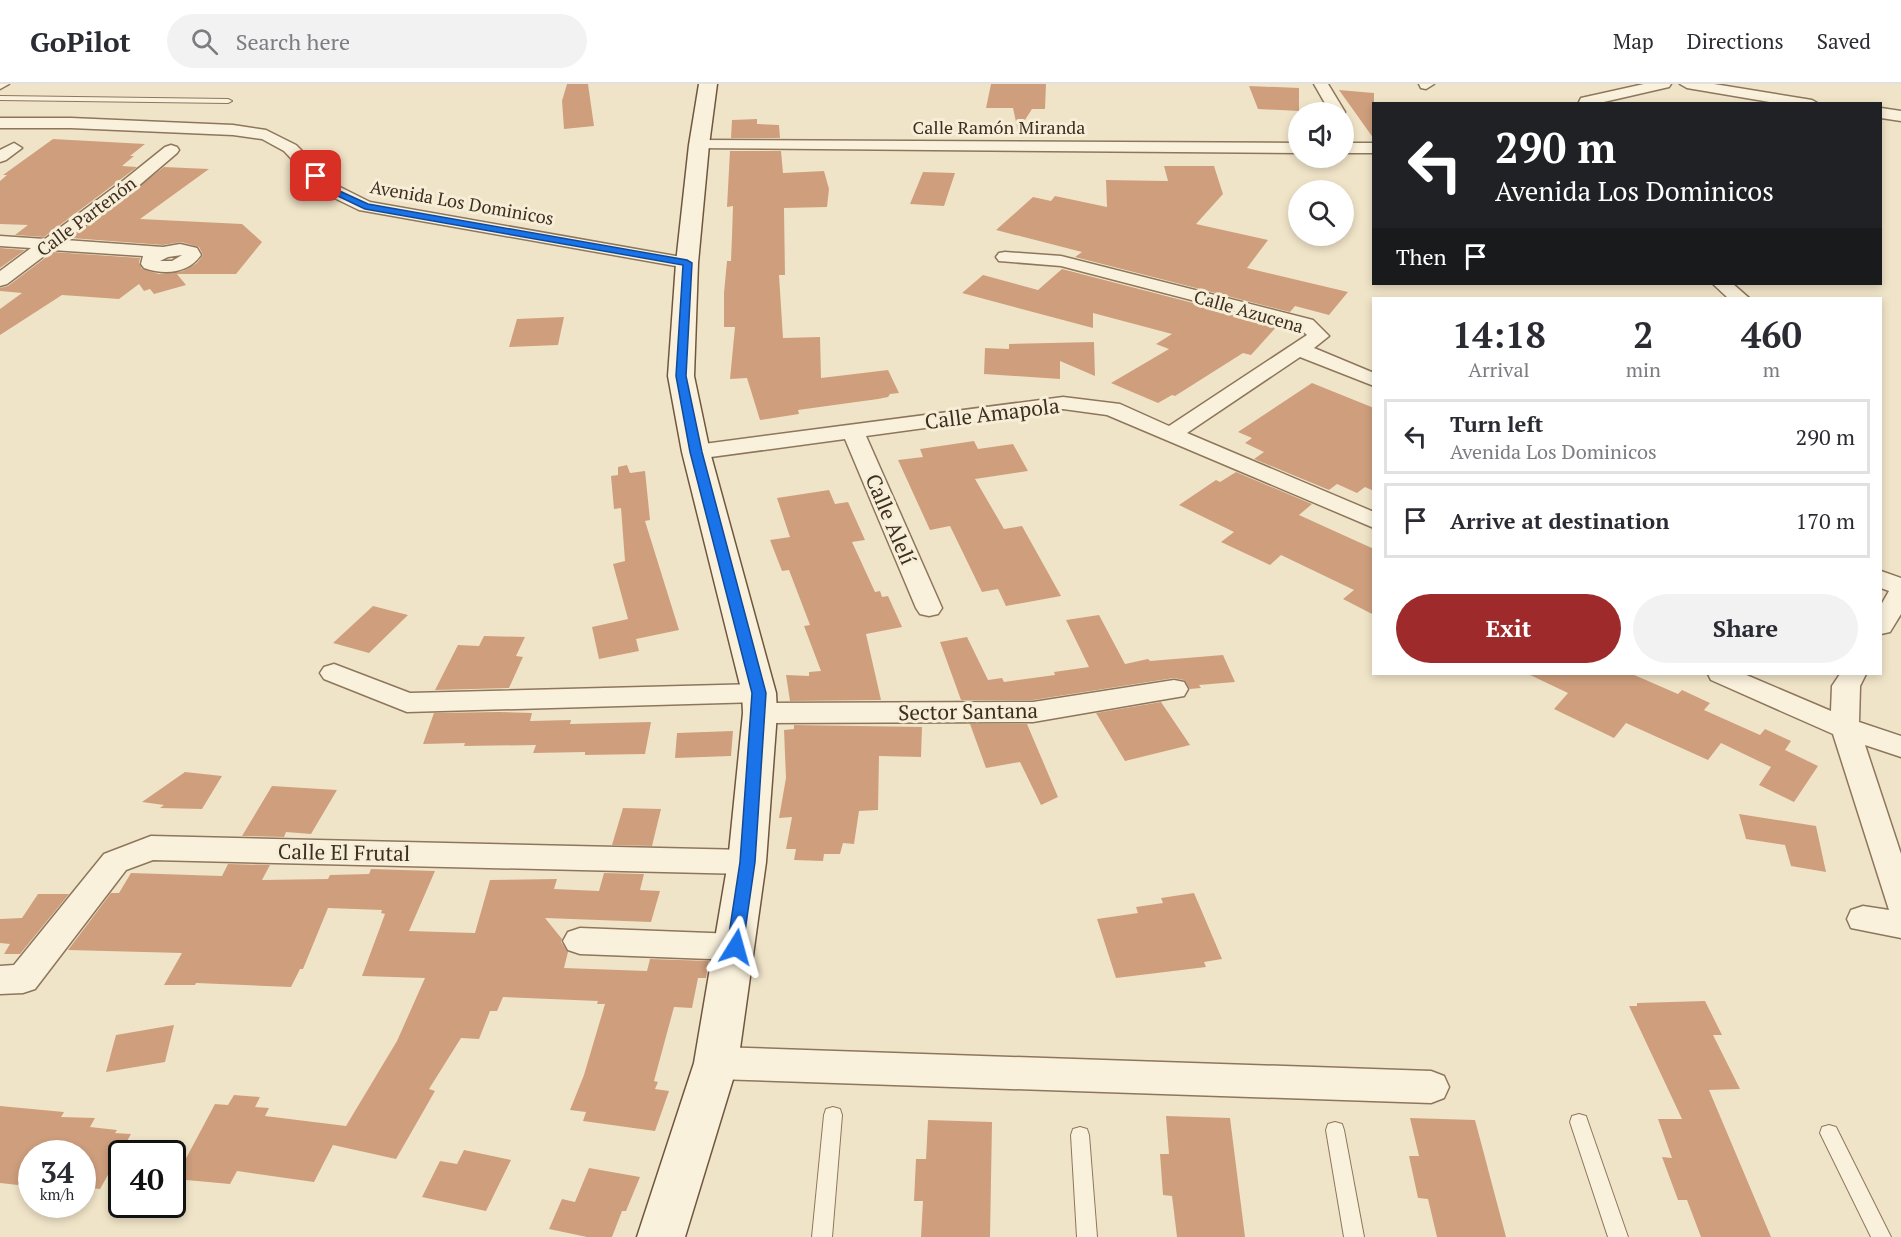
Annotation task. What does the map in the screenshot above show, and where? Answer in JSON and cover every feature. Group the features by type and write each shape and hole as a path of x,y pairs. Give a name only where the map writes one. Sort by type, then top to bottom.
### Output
{"street":[{"path":"661,1237 716,1063 736,947 747,862 760,703 696,452 681,376 687,263 699,145 708,84"},
{"path":"1321,84 1331,102"},
{"path":"1616,84 1641,89"},
{"path":"1586,102 1664,84"},
{"path":"1687,84 1800,102"},
{"path":"0,111 37,111 71,123"},
{"path":"1882,113 1901,116"},
{"name":"Avenida Los Dominicos","path":"0,123 71,123 233,130 266,135 290,148 330,189 365,206 687,263"},
{"path":"1354,144 1372,148"},
{"name":"Calle Ramón Miranda","path":"699,145 1288,148"},
{"name":"Calle Partenón","path":"0,280 171,150"},
{"path":"0,241 163,252"},
{"name":"Calle Azucena","path":"1005,257 1061,261 1306,324 1319,336 1173,433"},
{"path":"1723,285 1738,297"},
{"path":"1300,350 1372,379"},
{"name":"Calle Amapola","path":"696,452 1063,403 1112,409 1173,433 1372,520"},
{"name":"Calle Alelí","path":"852,430 929,608"},
{"path":"1882,579 1901,587"},
{"path":"1882,624 1901,593"},
{"name":"Sector Santana","path":"334,673 407,703 760,703 1033,712 1174,688"},
{"path":"1724,675 1845,728 1901,747"},
{"path":"1852,675 1845,686 1845,728 1901,903"},
{"name":"Calle El Frutal","path":"0,980 23,979 115,862 151,848 747,862"},
{"path":"1863,919 1901,925"},
{"path":"580,941 736,947"},
{"path":"716,1063 1431,1087"}],"lane":[{"path":"0,98 228,101"},
{"path":"822,1237 833,1115"},
{"path":"1579,1122 1618,1237"},
{"path":"1335,1130 1354,1237"},
{"path":"1829,1133 1881,1237"},
{"path":"1080,1135 1087,1237"}],"building":[{"path":"567,84 588,84 594,126 564,129 562,101"},
{"path":"991,84 1046,84 1045,109 1032,109 1018,131 1013,108 986,108"},
{"path":"1249,86 1299,88 1299,102 1288,102 1288,110 1258,109"},
{"path":"1339,90 1374,93 1374,102 1372,102 1372,136 1354,111 1354,102 1348,102"},
{"path":"757,119 757,124 779,125 780,138 731,138 732,120"},
{"path":"53,139 145,144 122,166 137,167 44,237 15,235 28,225 0,224 0,181 7,175 3,175"},
{"path":"730,151 781,151 783,173 824,171 829,189 827,207 784,208 785,275 779,275 783,338 820,337 821,378 888,370 899,393 878,399 798,410 799,414 760,420 747,378 730,379 735,327 724,327 724,293 727,261 731,261 733,206 727,207"},
{"path":"1164,166 1214,166 1223,194 1196,224 1268,240 1247,268 1348,292 1329,315 1295,306 1290,312 1075,257 1082,252 996,230 1033,197 1051,201 1055,196 1107,207 1106,180 1168,181"},
{"path":"164,167 209,169 140,219 242,224 262,242 236,274 177,274 186,285 154,294 150,289 144,291 139,284 119,299 62,295 0,335 0,309 22,293 0,291 0,288 8,286 53,252 140,258 139,263 142,269 159,274 183,271 197,263 203,255 199,247 181,242 163,245 71,238"},
{"path":"923,172 955,173 944,206 910,204"},
{"path":"0,248 25,250 0,268"},
{"path":"1062,269 1278,325 1251,355 1243,353 1175,396 1172,395 1158,403 1111,383 1169,349 1156,344 1172,334 1093,313 1093,328 962,293 983,275 1038,290"},
{"path":"564,317 558,345 509,347 517,319"},
{"path":"1094,342 1095,376 1060,361 1060,379 984,374 985,348 1009,349 1009,344"},
{"path":"1312,383 1372,407 1372,490 1365,487 1357,493 1337,484 1329,490 1254,459 1264,452 1245,443 1252,438 1238,432"},
{"path":"974,441 978,449 1013,444 1028,471 975,479 1004,529 1022,526 1061,596 1006,606 998,589 982,592 950,526 930,530 898,460 923,457 920,449"},
{"path":"627,465 630,473 645,471 650,520 645,521 679,630 636,639 639,651 599,659 592,627 628,619 613,564 625,561 621,508 614,509 611,476 618,475 618,467"},
{"path":"1236,472 1312,504 1299,515 1372,548 1372,614 1343,599 1354,590 1281,555 1270,565 1221,542 1234,532 1179,505 1216,480 1220,482"},
{"path":"829,490 835,504 848,502 865,540 852,542 875,592 880,591 882,597 888,596 902,627 866,634 881,700 790,701 786,675 809,676 809,672 821,671 804,626 810,625 789,570 782,571 770,540 790,537 777,498"},
{"path":"373,606 408,615 369,653 333,643"},
{"path":"1099,615 1125,664 1148,659 1150,661 1223,655 1235,682 1199,685 1201,688 1190,689 1184,680 1174,678 1033,700 961,700 940,642 967,637 988,680 1002,678 1004,682 1055,675 1054,672 1089,667 1066,620"},
{"path":"484,636 525,637 516,656 523,657 509,688 435,690 458,645 479,646"},
{"path":"1530,675 1634,675 1678,694 1682,690 1710,703 1704,710 1760,735 1765,729 1791,741 1785,750 1818,766 1794,802 1759,785 1771,767 1721,743 1708,760 1626,723 1614,738 1554,709 1568,693"},
{"path":"1161,702 1190,745 1125,761 1096,713"},
{"path":"434,713 532,713 530,721 571,720 570,724 651,722 645,754 533,753 536,745 423,744"},
{"path":"970,724 1027,724 1058,797 1041,805 1020,762 986,768"},
{"path":"794,725 922,727 921,757 879,756 878,810 859,811 854,844 843,843 840,854 824,854 823,861 794,860 796,849 786,849 792,817 779,818 786,778 784,730 794,729"},
{"path":"733,731 731,756 675,758 677,733"},
{"path":"185,772 222,776 202,809 160,808 164,805 142,802"},
{"path":"272,786 337,790 311,834 286,832 284,837 242,836"},
{"path":"623,808 661,809 652,846 612,845"},
{"path":"1739,814 1816,826 1826,872 1791,866 1785,845 1746,839"},
{"path":"228,864 270,865 262,880 328,879 330,875 369,874 371,869 435,871 409,931 475,933 490,880 557,879 554,889 599,891 604,873 644,874 640,890 660,891 651,922 545,918 562,939 561,942 568,952 564,968 647,971 650,959 709,961 706,978 698,978 692,1008 674,1007 654,1081 658,1082 655,1089 669,1091 655,1131 583,1121 586,1112 570,1110 584,1075 605,1004 597,1004 598,1001 503,997 497,1011 490,1011 479,1039 461,1038 429,1089 435,1091 396,1159 333,1145 314,1182 237,1171 230,1184 186,1180 186,1158 215,1104 228,1105 234,1095 260,1097 255,1107 269,1108 265,1116 346,1126 397,1041 425,978 362,976 385,914 381,913 382,910 328,908 303,969 300,969 291,987 196,983 195,985 164,985 182,953 68,950 111,893 119,893 131,873 222,876"},
{"path":"1194,893 1222,959 1204,962 1206,967 1116,978 1097,919 1138,913 1136,907 1163,903 1161,898"},
{"path":"38,894 69,894 20,954 4,954 10,944 0,943 0,919 22,918"},
{"path":"1705,1001 1722,1035 1713,1035 1740,1089 1709,1090 1771,1237 1701,1237 1687,1200 1678,1200 1662,1157 1672,1158 1658,1119 1682,1119 1629,1006 1637,1006 1637,1003"},
{"path":"174,1025 165,1062 106,1072 116,1035"},
{"path":"0,1106 64,1112 61,1117 95,1118 90,1127 131,1134 128,1140 108,1140 108,1175 100,1189 96,1189 96,1140 18,1140 18,1185 0,1183"},
{"path":"1166,1116 1230,1118 1245,1237 1177,1237 1172,1196 1163,1195 1160,1154 1169,1154"},
{"path":"1410,1118 1475,1120 1506,1237 1437,1237 1428,1199 1418,1198 1409,1156 1419,1156"},
{"path":"928,1120 992,1122 990,1237 921,1237 923,1201 914,1201 916,1159 926,1159"},
{"path":"464,1150 511,1160 486,1211 422,1197 440,1161 457,1164"},
{"path":"589,1168 640,1177 626,1211 622,1211 612,1237 587,1237 549,1229 562,1199 575,1202"}],"route":[{"path":"316,176 330,189 365,206 687,263 681,376 696,452 759,693 760,713 747,862 736,947"}]}
